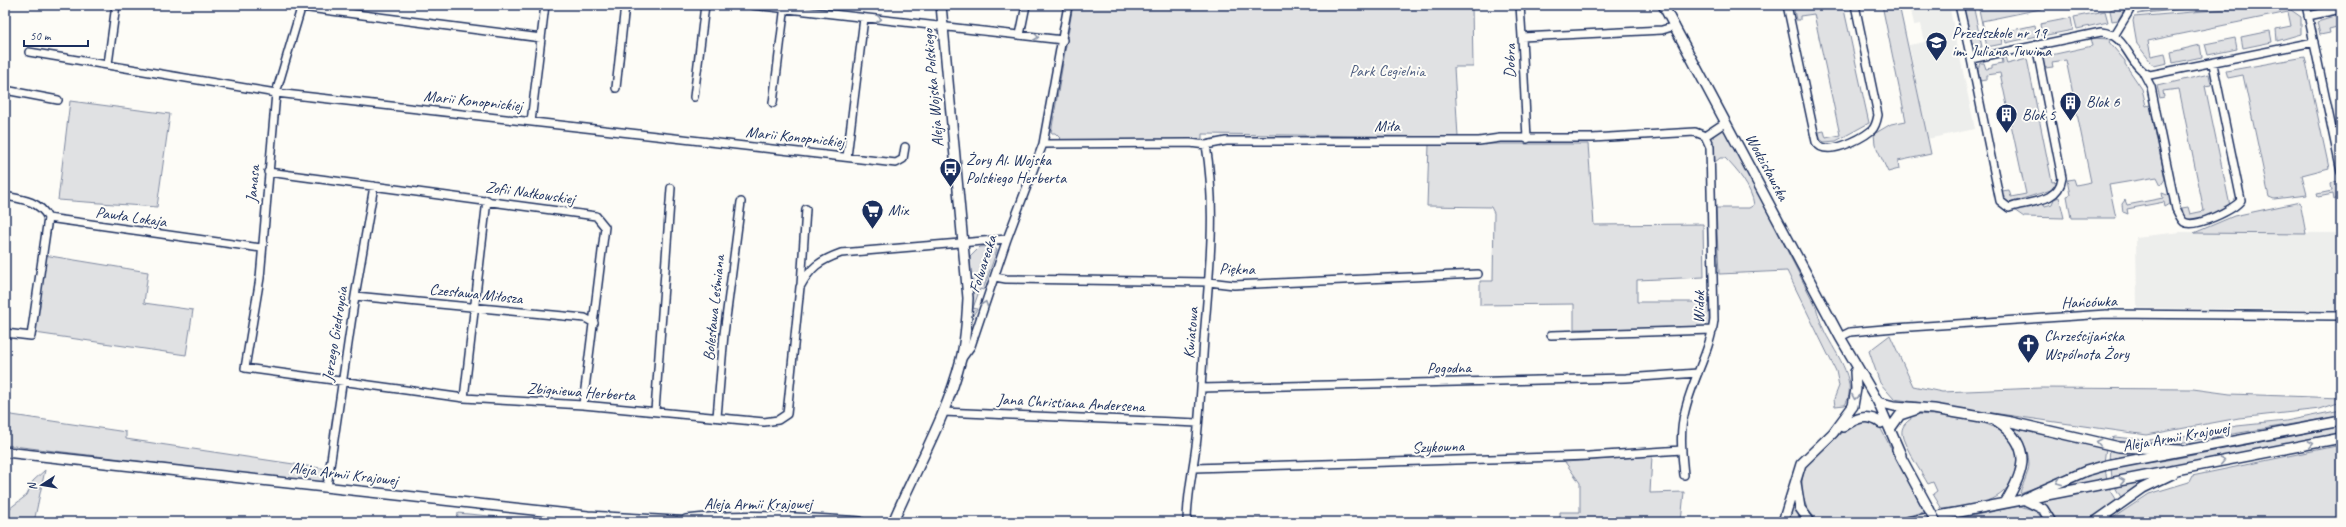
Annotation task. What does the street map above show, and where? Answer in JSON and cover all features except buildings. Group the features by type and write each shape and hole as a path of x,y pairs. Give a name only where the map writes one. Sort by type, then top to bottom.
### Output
{"main road":[{"name":"Aleja Wojska Polskiego","path":"941,5 968,298 967,319 961,359"},
{"name":"Wodzisławska","path":"1663,5 1842,340 1878,402 1901,455"},
{"name":"Wodzisławska","path":"1842,340 1855,372 1936,522"},
{"name":"Folwarecka","path":"893,522 943,412 961,359"},
{"path":"1834,433 1853,406 1856,389 1855,372"},
{"path":"1878,402 1894,406 1960,413 1996,421 2011,422 2119,447 2192,450"},
{"path":"1890,429 1900,415 1919,409"},
{"path":"1783,522 1795,482 1804,461 1834,433 1854,419 1869,417 1881,422"},
{"path":"1996,421 2013,434 2022,457 2021,476 2006,503"},
{"name":"Aleja Armii Krajowej","path":"2022,500 2040,490 2097,468 2341,421"},
{"name":"Aleja Armii Krajowej","path":"1908,522 2341,438"},
{"name":"Aleja Armii Krajowej","path":"5,452 588,516 680,520 693,522"},
{"path":"2095,522 2148,485 2183,469"},
{"path":"1795,482 1800,508 1810,522"},
{"path":"2022,500 2036,504 2043,510 2051,522"},
{"name":"Aleja Armii Krajowej","path":"680,520 716,516 772,516 860,522"}],"street":[{"path":"108,64 116,5"},
{"path":"531,122 545,5"},
{"path":"616,88 625,5"},
{"path":"694,97 705,5"},
{"path":"752,5 785,7 864,18 1063,40"},
{"path":"1020,36 1026,5"},
{"name":"Folwarecka","path":"961,359 971,346 1007,239 1043,144 1063,40 1068,5"},
{"path":"1520,5 1522,38"},
{"path":"1786,5 1816,142 1818,146 1828,149 1841,146 1873,129 1877,122 1878,115 1855,5"},
{"path":"1959,5 2000,201 2009,208 2053,195 2061,185 2062,178 2036,45"},
{"path":"2114,36 2133,5"},
{"path":"2306,5 2341,172"},
{"path":"302,6 541,38"},
{"name":"Janasa","path":"245,368 260,278 261,248 276,93 302,6"},
{"path":"773,103 785,7"},
{"path":"2308,16 2341,9"},
{"path":"847,157 864,18"},
{"name":"Dobra","path":"1527,139 1522,38 1662,30 1674,26"},
{"path":"1971,59 2101,32 2114,36 2143,72 2151,87 2176,209 2184,222 2189,224 2217,216 2238,205 2241,200 2213,64"},
{"path":"2143,72 2150,75 2163,74 2314,42"},
{"name":"Marii Konopnickiej","path":"29,52 276,93 896,163 903,159 905,147"},
{"path":"5,90 58,100"},
{"path":"1704,136 1726,122"},
{"name":"Miła","path":"1043,144 1190,143 1206,145 1226,141 1527,139 1695,132 1704,136"},
{"name":"Widok","path":"1684,475 1682,450 1684,412 1713,330 1715,304 1710,147 1704,136"},
{"name":"Kwiatowa","path":"1187,522 1187,498 1194,468 1209,282 1212,210 1206,145"},
{"name":"Zofii Nałkowskiej","path":"268,172 487,200 596,216 601,220 605,227 583,405"},
{"name":"Jerzego Giedroycia","path":"327,487 355,296 374,186"},
{"path":"654,411 672,188"},
{"path":"5,196 25,200 36,205 44,210 48,218 31,336 5,333"},
{"path":"464,398 487,200"},
{"name":"Bolesława Leśmiana","path":"717,417 724,334 741,202"},
{"name":"Zbigniewa Herberta","path":"245,368 464,398 583,405 764,422 778,420 787,414 806,210"},
{"name":"Pawła Lokaja","path":"48,218 261,248"},
{"name":"Zbigniewa Herberta","path":"800,287 809,271 824,259 841,253 962,244 1007,239"},
{"name":"Piękna","path":"995,277 1006,279 1209,282 1234,284 1478,274"},
{"name":"Czesława Miłosza","path":"355,296 585,318 594,323"},
{"name":"Hańcówka","path":"1842,340 1850,332 2106,314 2341,316"},
{"path":"967,319 976,331"},
{"path":"1550,335 1713,330"},
{"name":"Pogodna","path":"1201,388 1626,378 1698,373"},
{"name":"Jana Christiana Andersena","path":"943,412 1198,423"},
{"name":"Szykowna","path":"1194,468 1589,456 1682,450"}],"shaded area":[{"name":"Przedszkole nr 19 im. Juliana Tuwima","path":"1910,5 1949,5 1975,129 1927,139 1909,45 1925,42 1921,24 1914,25"},
{"path":"2181,232 2341,233 2341,310 2137,308 2136,237"}],"green space":[{"name":"Park Cegielnia","path":"1073,5 1472,5 1473,67 1454,67 1458,137 1202,134 1202,139 1063,141 1055,133 1051,133"},
{"path":"1793,5 1843,5 1869,123 1836,141 1824,142 1820,139 1819,132 1824,131 1826,138 1840,135 1814,14 1800,16 1800,20 1796,20"},
{"path":"1882,5 1899,5 1931,154 1898,161 1899,169 1888,172 1875,144 1874,134 1891,124 1906,121"},
{"path":"1963,5 1973,5 1982,47 1978,47 1971,42"},
{"path":"1978,5 2060,5 1982,21 1985,35 2000,32 2002,44 1987,47"},
{"path":"2127,5 2118,20 2112,21 2110,10"},
{"path":"2177,5 2187,5 2183,9 2137,14"},
{"path":"2252,5 2284,5 2301,17 2301,34 2277,41 2276,29 2291,26 2288,12 2148,41 2151,56 2165,53 2167,63 2154,66 2137,44 2133,21 2134,17 2227,9"},
{"path":"2105,11 2108,22 2077,29 2074,17"},
{"path":"2341,15 2341,26 2329,29 2330,33 2320,35 2317,22"},
{"path":"2071,18 2073,30 2042,36 2040,24"},
{"path":"2035,25 2037,36 2006,43 2004,32"},
{"path":"2270,31 2272,42 2243,48 2241,37"},
{"path":"2090,38 2111,39 2109,42 2125,61 2125,64 2142,89 2146,106 2150,105 2165,179 2161,185 2157,177 2109,185 2116,218 2071,218 2067,196 2070,195 2067,180 2074,179 2076,185 2091,182 2066,60 2052,62 2053,67 2045,68 2042,57 2092,46"},
{"path":"2235,38 2237,49 2208,55 2205,44"},
{"path":"2200,45 2202,57 2173,63 2171,52"},
{"path":"2005,56 2007,64 2027,59 2052,182 2059,181 2051,190 2009,203 2003,199 2002,191 2009,190 2011,197 2026,194 2000,73 1986,75 1986,80 1980,81 1978,69 1980,63 1984,63 1986,69 1992,68 1992,65 2003,63 2002,57"},
{"path":"2305,57 2329,168 2302,175 2307,195 2274,199 2269,197 2243,75 2228,78 2226,71"},
{"path":"2209,74 2211,85 2205,86 2230,206 2197,221 2185,220 2182,208 2188,207 2190,214 2204,211 2179,89 2163,91 2164,97 2160,98 2157,86"},
{"path":"70,101 170,114 157,207 58,200"},
{"path":"1722,130 1727,133 1816,307 1823,328 1843,365 1849,386 1849,396 1845,405 1835,406 1834,399 1839,386 1836,371 1787,271 1719,274 1716,208 1749,208 1754,205 1747,186 1730,163 1725,158 1720,158 1715,162 1713,135 1717,131"},
{"path":"1429,144 1588,144 1594,225 1703,224 1704,277 1637,280 1637,302 1709,302 1709,328 1574,329 1574,304 1480,305 1480,281 1493,281 1494,213 1491,207 1427,206"},
{"path":"2334,182 2339,183 2341,189 2340,196 2334,200 2333,194 2318,197 2317,194 2332,191 2331,184"},
{"path":"2162,193 2170,196 2170,204 2165,207 2164,202 2127,209 2128,214 2123,212 2122,204 2125,200 2127,205 2163,198"},
{"path":"2059,197 2064,218 2024,217 2014,210 2043,202 2045,206 2052,204 2054,199"},
{"path":"2300,202 2306,234 2194,233 2234,216"},
{"path":"993,246 997,250 983,290 980,289 973,308 977,309 972,317 970,257 980,247"},
{"path":"44,255 148,272 144,303 193,310 186,355 35,333"},
{"path":"1890,335 1913,386 1942,392 2040,388 2193,389 2230,394 2341,398 2341,402 2320,409 2239,418 2147,435 1894,399 1880,383 1869,351"},
{"path":"2341,410 2341,416 2161,446 2112,442 2112,438 2115,437 2145,440 2167,439 2237,426 2286,421"},
{"path":"5,414 126,432 126,439 327,469 321,483 5,445"},
{"path":"1909,414 1955,417 1978,421 2003,432 2013,445 2017,457 2017,468 2008,487 2001,494 1983,502 1973,505 1942,509 1933,494 1937,491 1933,482 1928,484 1903,439 1903,427 1911,419"},
{"path":"1863,422 1875,424 1881,429 1924,512 1884,522 1820,522 1809,510 1803,496 1802,481 1806,465 1851,424"},
{"path":"2341,426 2341,433 2112,478 2111,468 2168,460"},
{"path":"2015,427 2106,447 2104,463 2020,493 2028,472 2029,464 2027,452"},
{"path":"2341,445 2341,522 2195,522 2163,519 2107,522 2149,494 2189,482 2192,476"},
{"path":"2110,447 2145,452 2145,454 2109,461"},
{"path":"1652,456 1650,493 1684,492 1681,522 1560,522 1560,512 1580,512 1580,483 1565,462"},
{"path":"2105,469 2107,479 2038,496 2080,477"},
{"path":"45,470 34,522 5,522 5,512 27,495 33,481"},
{"path":"2144,482 2122,499 2115,487"},
{"path":"2109,488 2118,502 2089,522 2057,522 2043,501"},
{"path":"1792,506 1794,506 1803,522 1787,522"},
{"path":"2020,506 2036,511 2045,522 1958,522 1956,519"},
{"path":"458,513 551,522 457,522"},
{"path":"1191,516 1196,517 1408,522 1191,522"}],"place":[{"name":"Przedszkole nr 19 im. Juliana Tuwima","path":"1937,62"},
{"name":"Blok 6","path":"2071,122"},
{"name":"Blok 5","path":"2006,134"},
{"name":"Żory Al. Wojska Polskiego Herberta","path":"951,188"},
{"name":"Mix","path":"873,230"},
{"name":"Chrześcijańska Wspólnota Żory","path":"2029,364"}]}
